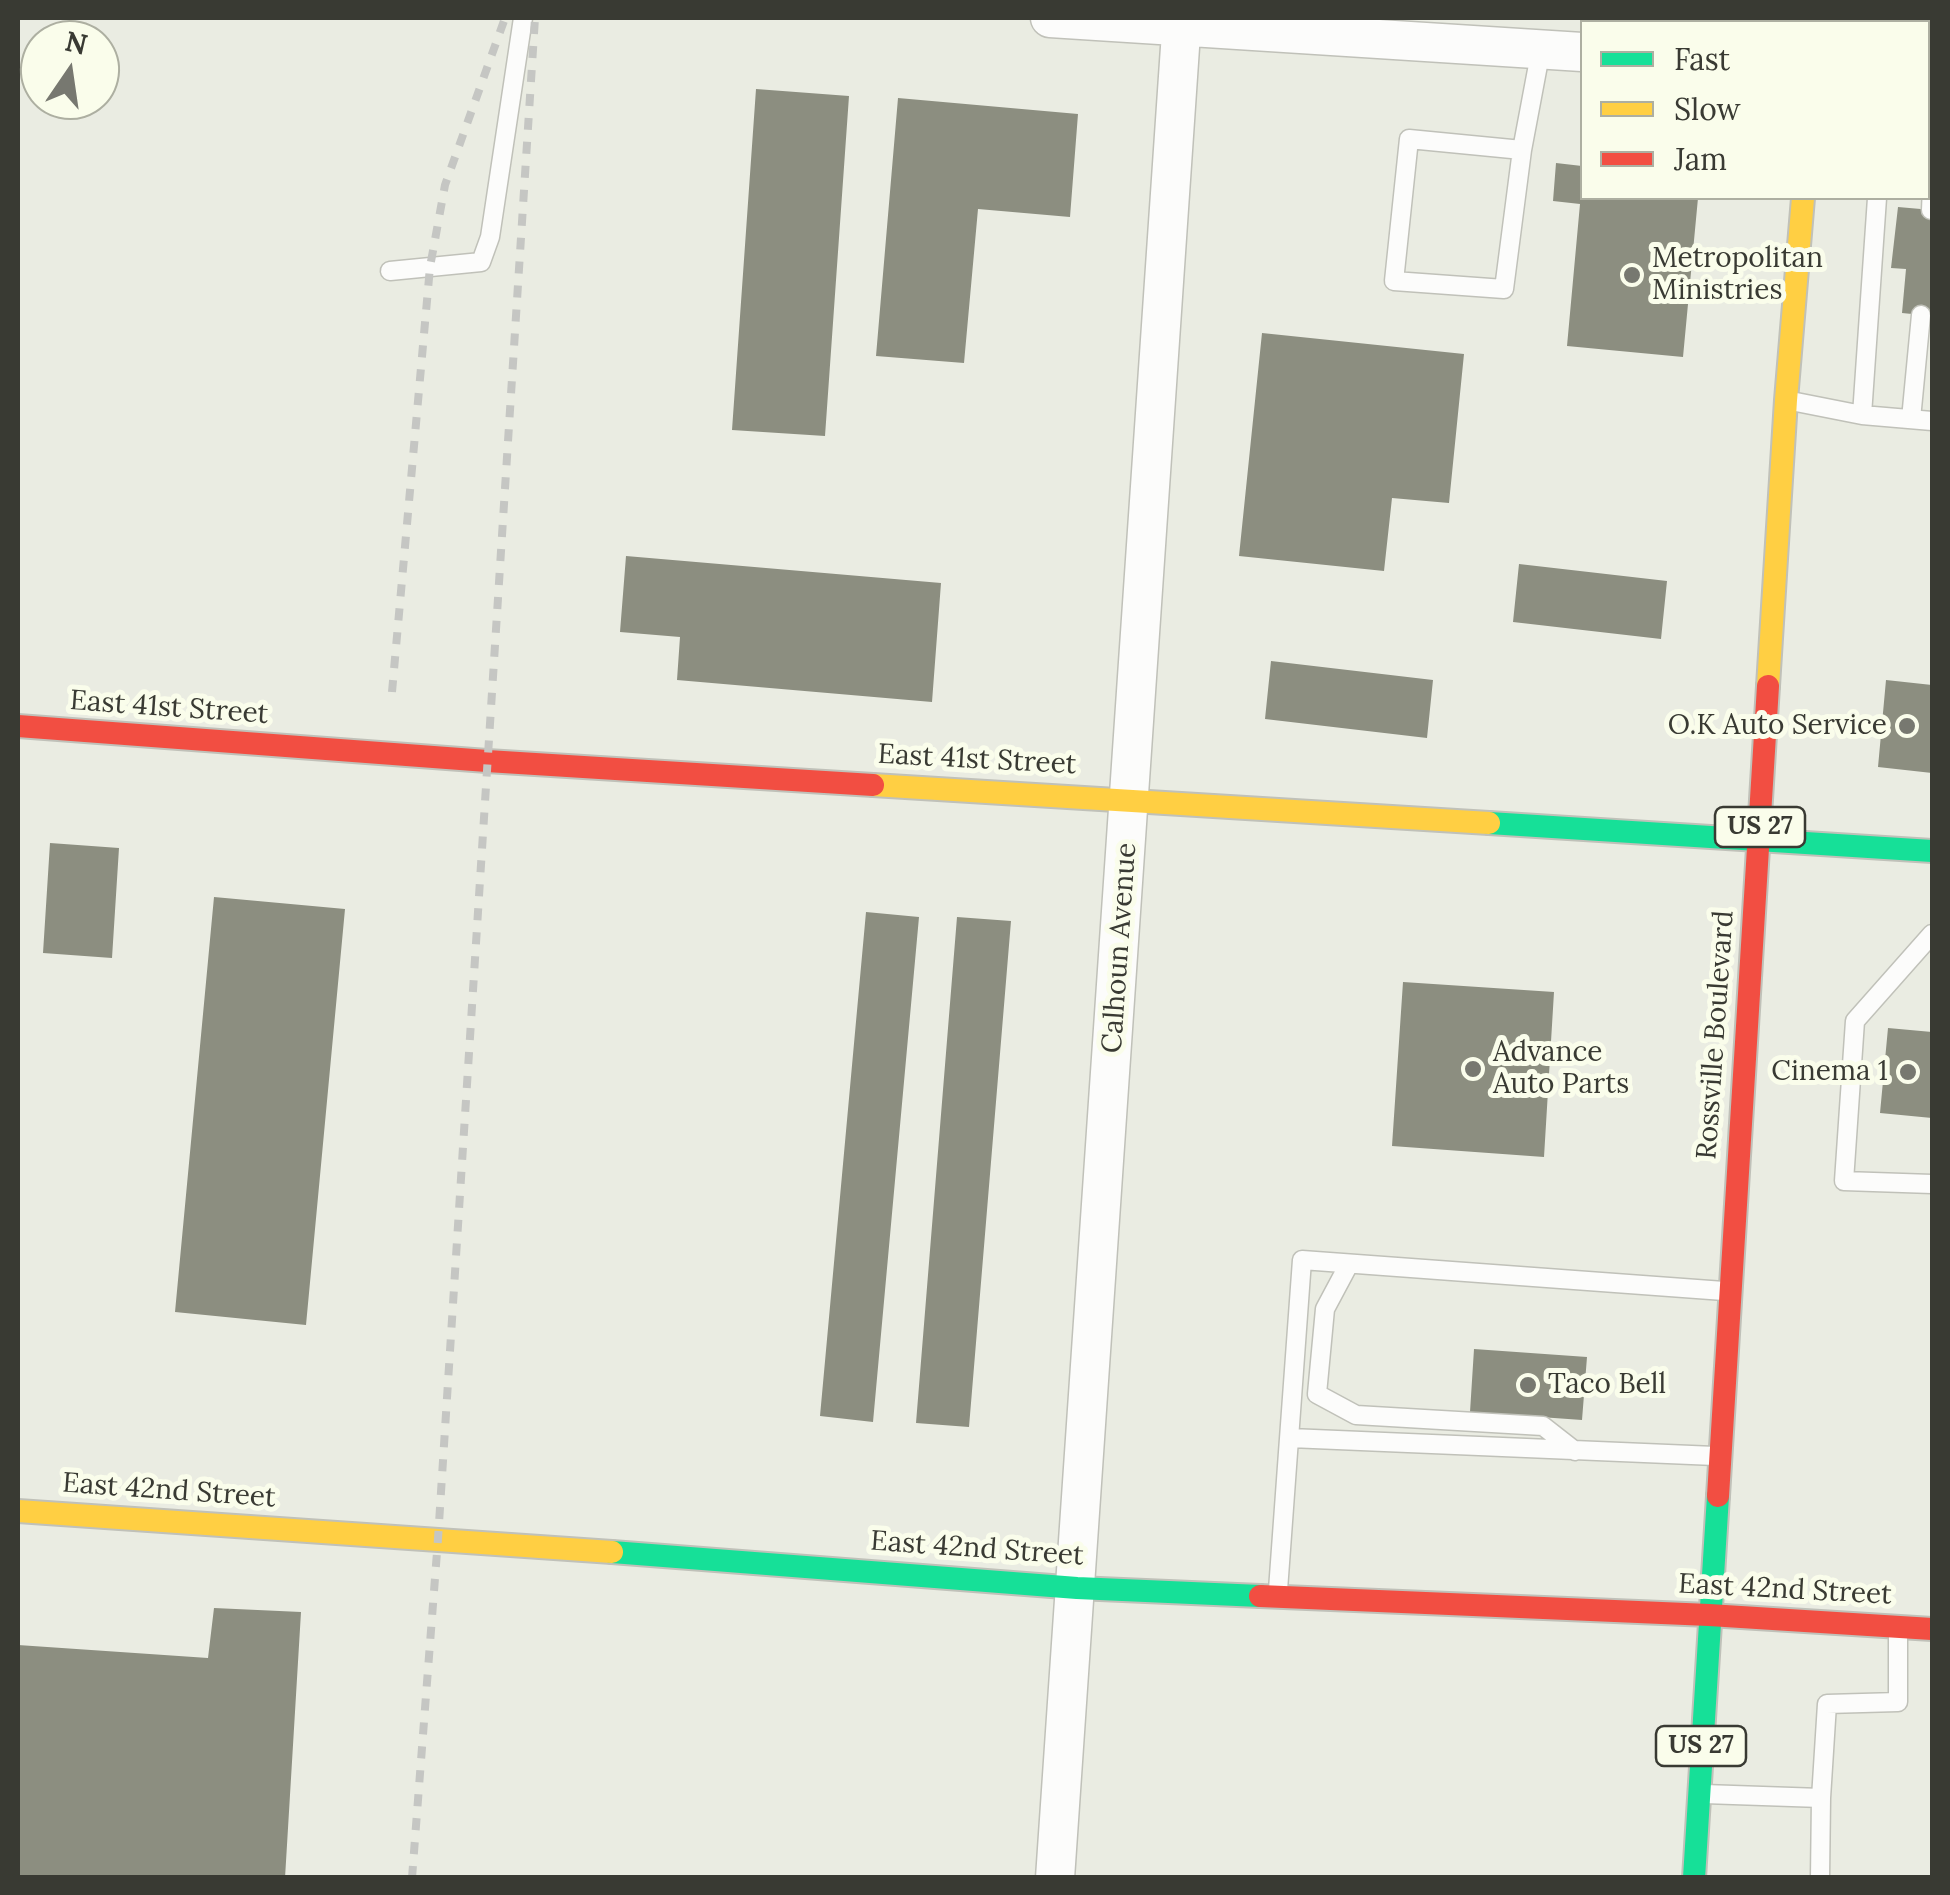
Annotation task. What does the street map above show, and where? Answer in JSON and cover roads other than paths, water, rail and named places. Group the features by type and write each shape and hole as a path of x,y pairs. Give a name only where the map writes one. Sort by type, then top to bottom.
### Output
{"main road":[{"name":"Rossville Boulevard","path":"1694,1878 1786,400 1804,200"},
{"name":"East 41st Street","path":"18,726 487,761 1932,852"},
{"name":"East 42nd Street","path":"18,1512 438,1538 1077,1588 1710,1615 1932,1629"}],"street":[{"path":"1050,18 1182,22 1580,52"},
{"name":"Calhoun Avenue","path":"1055,1878 1182,22"}],"lane":[{"path":"390,271 481,262 490,237 523,18"},
{"path":"1522,150 1409,140 1394,281 1504,289 1522,150 1542,50"},
{"path":"1931,210 1932,186"},
{"path":"1862,414 1876,200"},
{"path":"1911,419 1921,314"},
{"path":"1786,400 1862,414 1932,421"},
{"path":"1932,934 1855,1021 1844,1181 1932,1184"},
{"path":"1278,1596 1302,1260 1730,1292"},
{"path":"1349,1264 1326,1309 1317,1394 1356,1415 1543,1426 1575,1451"},
{"path":"1290,1438 1720,1456"},
{"path":"1820,1878 1827,1704 1898,1702 1898,1626"},
{"path":"1698,1794 1821,1798"}],"railway":[{"path":"392,692 430,267 445,185 505,18"},
{"path":"412,1878 438,1539 535,18"}],"place":[{"name":"Metropolitan Ministries","path":"1632,275"},
{"name":"O.K Auto Service","path":"1907,726"},
{"name":"Advance Auto Parts","path":"1473,1069"},
{"name":"Cinema 1","path":"1908,1072"},
{"name":"Taco Bell","path":"1528,1385"}]}
